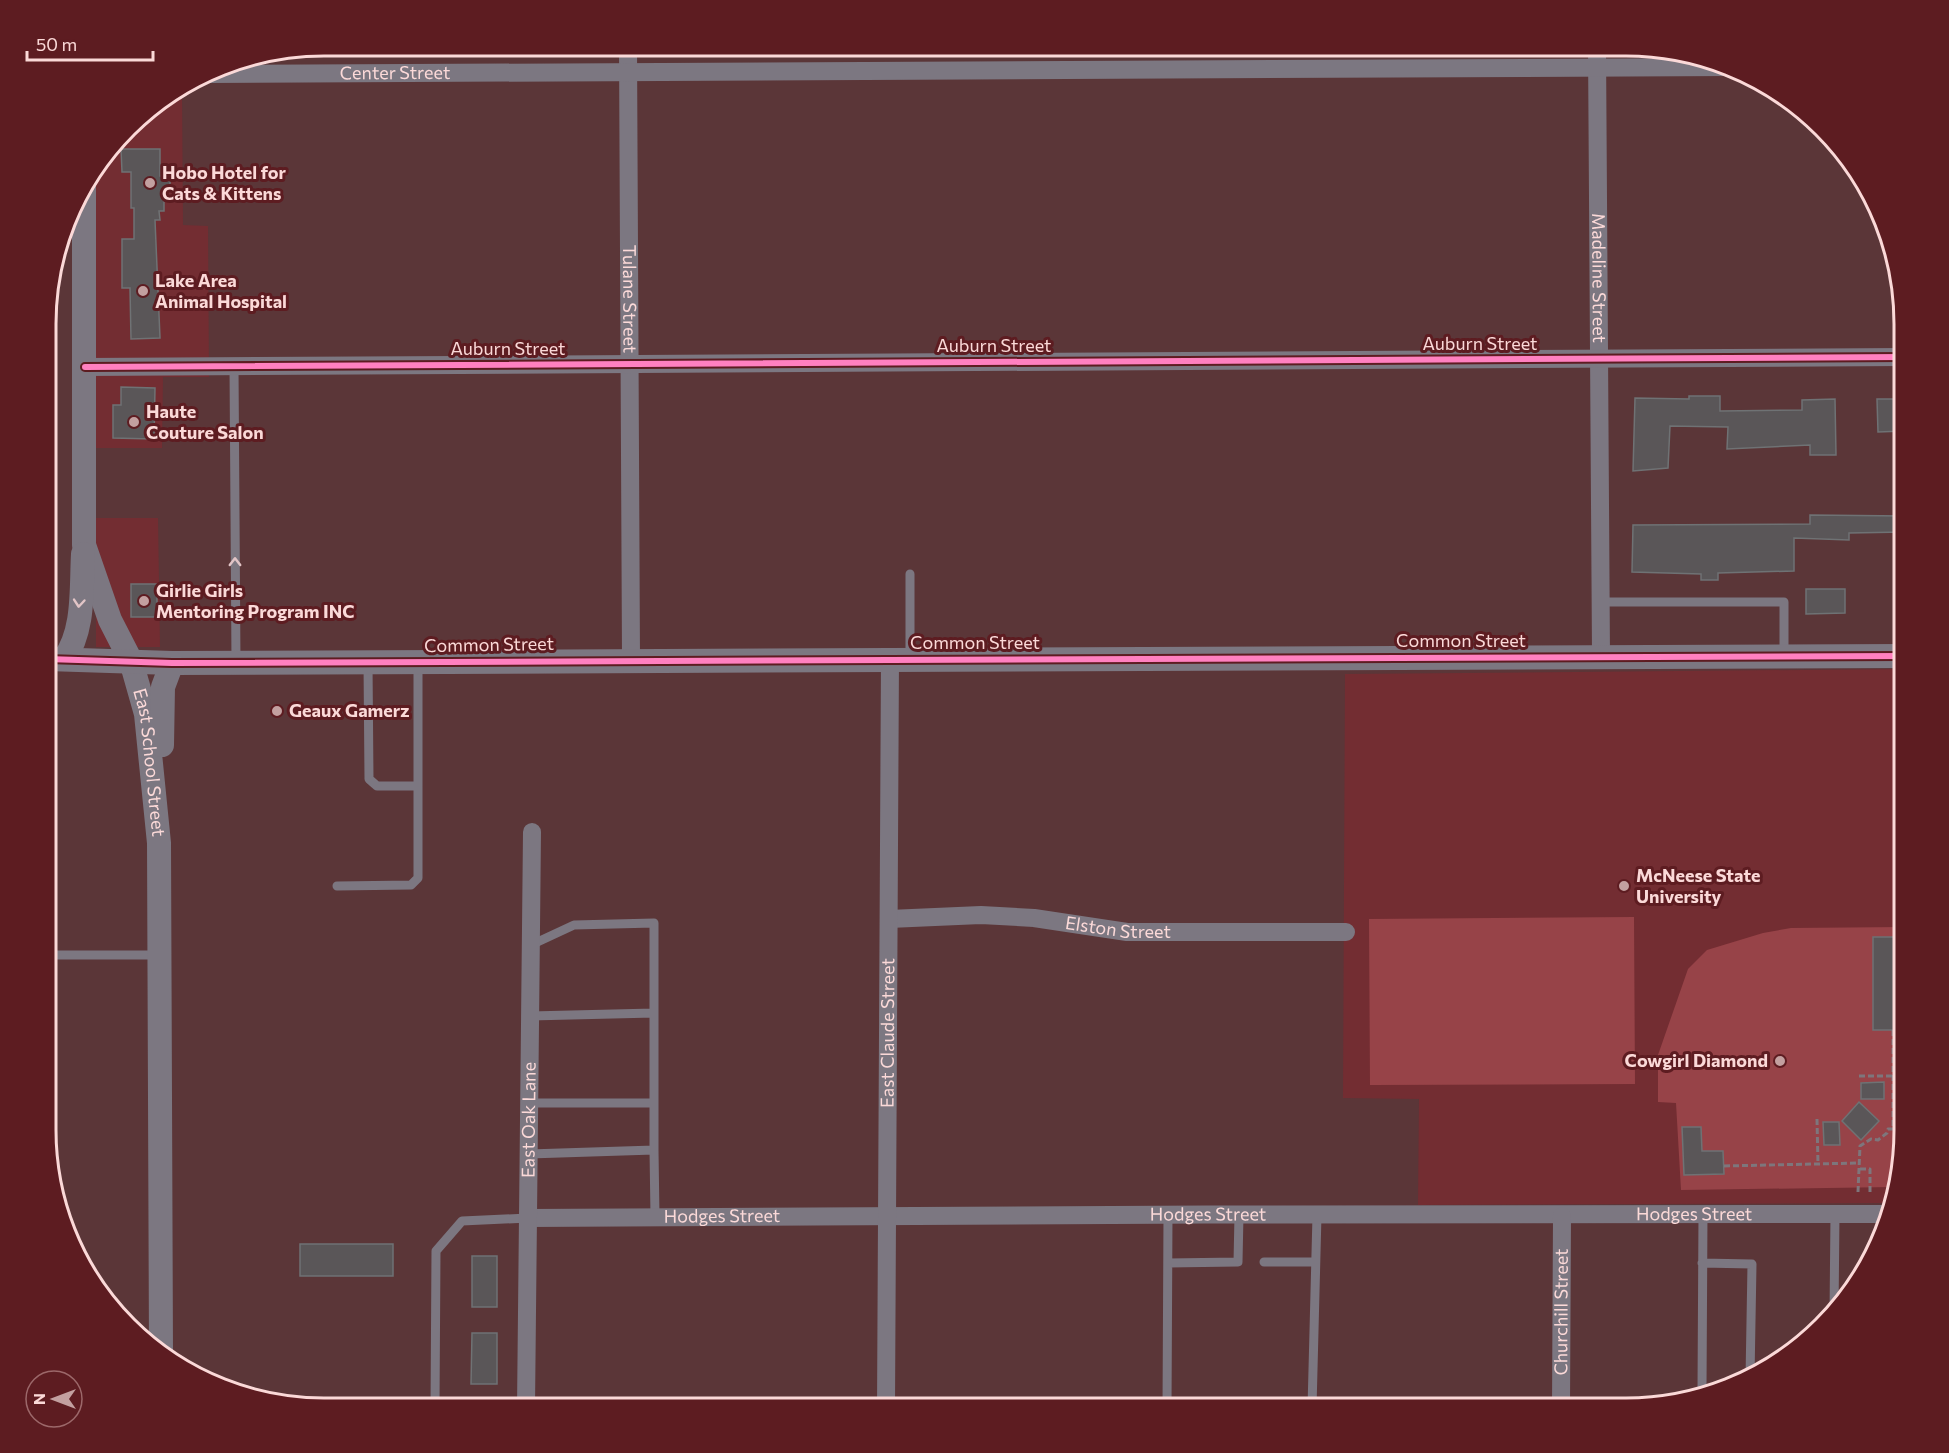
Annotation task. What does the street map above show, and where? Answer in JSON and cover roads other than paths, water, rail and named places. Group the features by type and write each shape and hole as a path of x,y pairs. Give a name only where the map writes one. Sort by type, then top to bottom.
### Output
{"street":[{"name":"Tulane Street","path":"628,56 631,659"},
{"name":"Madeline Street","path":"1597,56 1601,656"},
{"name":"Center Street","path":"227,74 1701,67"},
{"name":"East School Street","path":"84,203 84,545 110,620 131,661 146,714 159,843 158,1340"},
{"name":"Auburn Street","path":"85,367 1894,357"},
{"path":"56,658 72,647 77,634 84,545"},
{"name":"Common Street","path":"56,659 172,663 631,659 1894,656"},
{"name":"East Claude Street","path":"886,1398 889,919 900,658"},
{"path":"159,843 163,687 172,663"},
{"name":"East Oak Lane","path":"526,1398 532,832"},
{"name":"Elston Street","path":"889,919 928,916 1013,917 1126,933 1346,932"},
{"name":"Hodges Street","path":"528,1218 887,1214 1562,1216 1879,1214"},
{"name":"Churchill Street","path":"1561,1398 1562,1216"}],"lane":[{"path":"234,366 236,662"},
{"path":"900,658 910,574"},
{"path":"1600,602 1784,602 1784,656"},
{"path":"338,886 416,883 418,878 418,661"},
{"path":"368,662 369,779 376,786 418,786"},
{"path":"531,945 574,925 654,923 655,1217"},
{"path":"56,955 159,955"},
{"path":"530,1016 654,1013"},
{"path":"529,1103 654,1103"},
{"path":"529,1154 654,1150"},
{"path":"1702,1386 1703,1214"},
{"path":"1834,1214 1834,1297"},
{"path":"1167,1398 1168,1215"},
{"path":"1168,1263 1238,1262 1239,1215"},
{"path":"1312,1398 1317,1215"},
{"path":"435,1398 436,1251 462,1221 528,1218"},
{"path":"1264,1262 1315,1262"},
{"path":"1702,1263 1752,1264 1750,1367"}],"place":[{"name":"Hobo Hotel for Cats & Kittens","path":"150,183"},
{"name":"Lake Area Animal Hospital","path":"143,291"},
{"name":"Haute Couture Salon","path":"134,422"},
{"name":"Girlie Girls Mentoring Program INC","path":"144,601"},
{"name":"Geaux Gamerz","path":"277,711"},
{"name":"McNeese State University","path":"1624,886"},
{"name":"Cowgirl Diamond","path":"1780,1061"}]}
